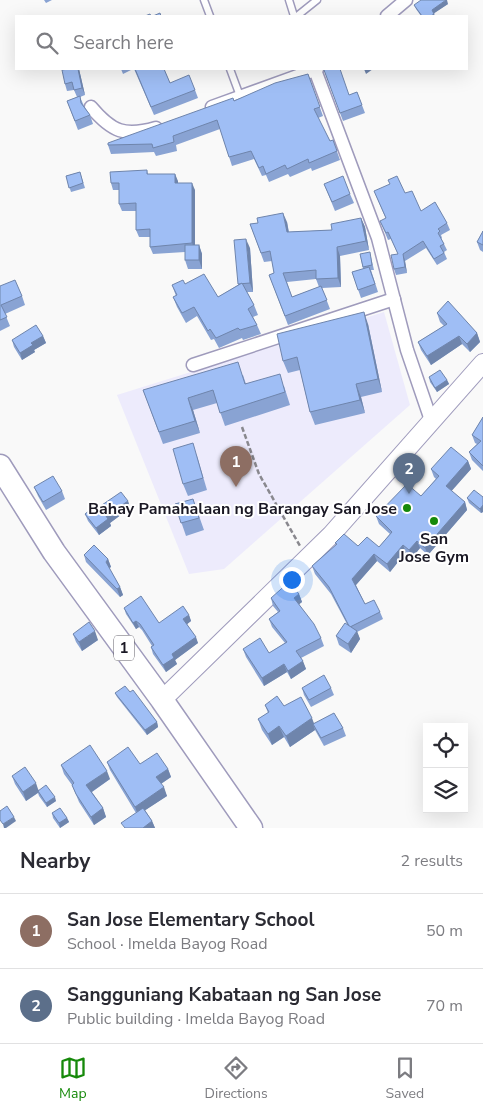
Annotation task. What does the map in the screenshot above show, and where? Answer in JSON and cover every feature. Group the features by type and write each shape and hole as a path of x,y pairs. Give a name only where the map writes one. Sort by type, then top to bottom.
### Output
{"highway":[{"name":"1","path":"0,466 54,552 162,700 251,828"}],"main road":[{"path":"162,700 308,559 483,364"}],"street":[{"path":"388,15 406,0"},
{"path":"203,110 313,70"},
{"path":"316,70 378,238 406,350 432,423"},
{"path":"91,108 104,123 114,130 142,132 166,125"},
{"path":"193,365 394,299"}],"lane":[{"path":"204,0 210,15"},
{"path":"289,0 295,15"},
{"path":"296,15 317,0"},
{"path":"230,70 240,96"}],"path":[{"path":"242,427 260,474 308,559"}],"shaded area":[{"path":"384,312 410,405 224,569 189,574 117,395"}],"building":[{"path":"421,0 446,0 432,10 434,14 432,15 421,15 414,5"},
{"path":"62,70 78,70 82,88 74,90 72,82 65,84"},
{"path":"135,70 164,70 170,83 189,75 195,90 151,107"},
{"path":"324,70 340,70 349,95 357,92 362,105 340,113"},
{"path":"308,74 320,107 314,109 330,141 333,140 337,151 309,163 308,159 287,169 285,165 266,174 263,166 259,168 251,151 229,157 217,120 173,136 174,142 153,148 152,144 108,145 108,143 233,98 234,101 275,83"},
{"path":"80,96 81,103 90,115 75,121 67,101"},
{"path":"147,170 147,174 175,174 175,183 192,183 192,243 150,247 150,229 136,230 136,203 119,204 119,183 111,183 110,172"},
{"path":"80,172 83,183 69,188 66,176"},
{"path":"343,176 350,194 332,202 324,184"},
{"path":"397,176 405,193 412,191 421,211 435,202 447,223 438,229 444,244 440,246 444,253 434,259 423,241 403,254 405,267 394,269 391,255 398,254 388,232 386,233 380,221 386,218 374,191 390,184 388,180"},
{"path":"283,213 287,232 332,230 331,224 361,218 366,241 337,247 338,278 316,279 316,270 283,273 292,297 321,286 327,300 285,316 269,275 274,273 270,251 261,253 250,224 258,223 257,218"},
{"path":"483,231 483,245 477,242"},
{"path":"246,239 250,283 238,284 234,240"},
{"path":"185,245 199,245 199,260 185,260"},
{"path":"370,252 372,265 363,267 360,254"},
{"path":"369,267 375,284 358,290 352,272"},
{"path":"204,274 218,297 242,283 254,305 248,309 257,325 240,330 238,328 216,338 210,329 208,331 194,307 182,313 173,297 177,295 172,285 183,280 185,284"},
{"path":"15,280 22,296 1,305 7,317 0,320 0,286"},
{"path":"448,301 477,333 467,344 459,336 427,356 418,342 447,324 437,313"},
{"path":"364,312 378,379 356,384 360,400 310,412 297,357 283,361 277,334"},
{"path":"36,325 43,336 31,343 33,345 20,353 12,340"},
{"path":"238,362 245,384 280,374 285,392 220,413 213,390 188,398 195,421 159,432 143,390"},
{"path":"440,370 447,380 435,388 429,377"},
{"path":"483,417 483,466 469,452 481,441 472,435"},
{"path":"193,443 203,478 183,484 173,449"},
{"path":"451,447 468,461 446,486 465,502 425,548 417,541 409,550 403,545 387,564 374,554 352,579 365,604 374,600 380,612 350,627 329,587 312,566 337,544 335,543 344,534 358,546 367,537 379,547 392,532 376,516 407,484 421,496 439,476 431,469"},
{"path":"53,476 62,491 43,502 34,487"},
{"path":"474,490 483,497 483,505 480,509 467,498"},
{"path":"121,492 128,501 106,516 108,519 96,528 85,514 97,504 99,507"},
{"path":"193,499 199,518 181,523 175,504"},
{"path":"94,545 108,559 106,562 120,587 117,589 84,555"},
{"path":"289,582 299,594 294,598 314,624 321,638 296,651 303,661 288,671 284,664 262,678 243,649 260,638 269,653 287,642 269,619 280,611 271,598"},
{"path":"141,596 159,623 183,606 189,615 183,619 196,637 172,654 174,658 163,665 151,647 154,645 140,624 136,621 133,623 124,608"},
{"path":"89,622 95,631 79,642 73,634"},
{"path":"345,623 357,631 348,644 336,636"},
{"path":"324,675 331,688 309,700 302,688"},
{"path":"125,686 130,692 133,690 157,722 145,730 115,693"},
{"path":"277,696 284,706 301,697 312,718 286,736 279,726 268,734 258,719 269,712 265,705"},
{"path":"334,713 343,728 321,738 313,724"},
{"path":"90,745 107,771 86,785 103,808 91,817 76,794 72,785 74,783 61,765"},
{"path":"128,747 140,764 157,753 168,769 156,777 164,787 135,807 107,762"},
{"path":"25,767 36,783 23,792 12,776"},
{"path":"46,785 55,797 46,803 38,791"},
{"path":"7,806 14,817 3,824 0,820 0,811"},
{"path":"60,808 67,818 59,823 52,813"},
{"path":"143,808 152,821 143,828 125,828 121,823"}],"place":[{"name":"San Jose Elementary School","path":"236,487"},
{"name":"Sangguniang Kabataan ng San Jose","path":"409,494"},
{"name":"Bahay Pamahalaan ng Barangay San Jose","path":"407,508"},
{"name":"San Jose Gym","path":"434,521"}]}
